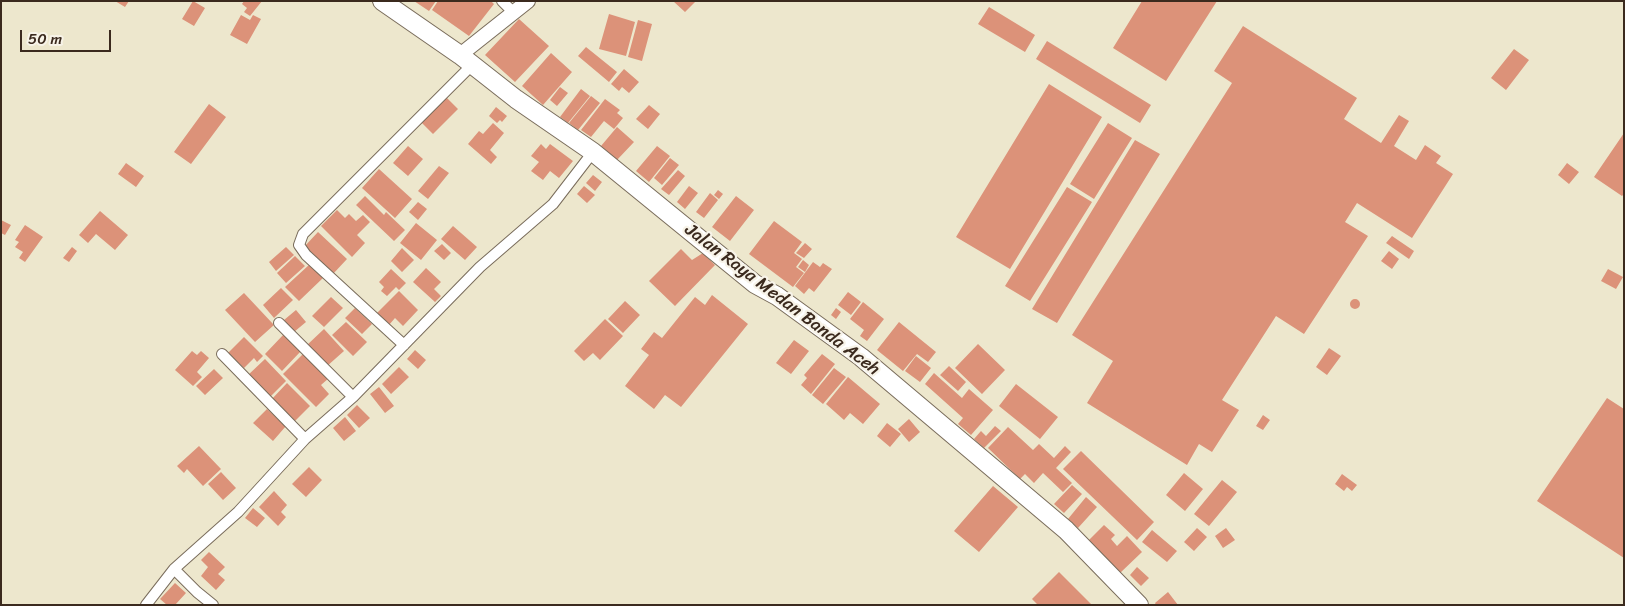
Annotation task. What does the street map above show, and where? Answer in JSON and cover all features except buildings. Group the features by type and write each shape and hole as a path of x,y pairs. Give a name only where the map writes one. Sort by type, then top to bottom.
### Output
{"highway":[{"name":"Jalan Raya Medan Banda Aceh","path":"382,1 593,152 755,284 778,296 861,357 1066,530 1139,605"}],"street":[{"path":"502,1 514,13"},
{"path":"404,345 306,254 299,245 303,234 466,60 528,1"},
{"path":"146,605 174,569 238,512 305,439 353,397 480,267 553,204 593,152"},
{"path":"279,323 353,397"},
{"path":"222,354 305,439"},
{"path":"174,569 196,592 213,605"}]}
